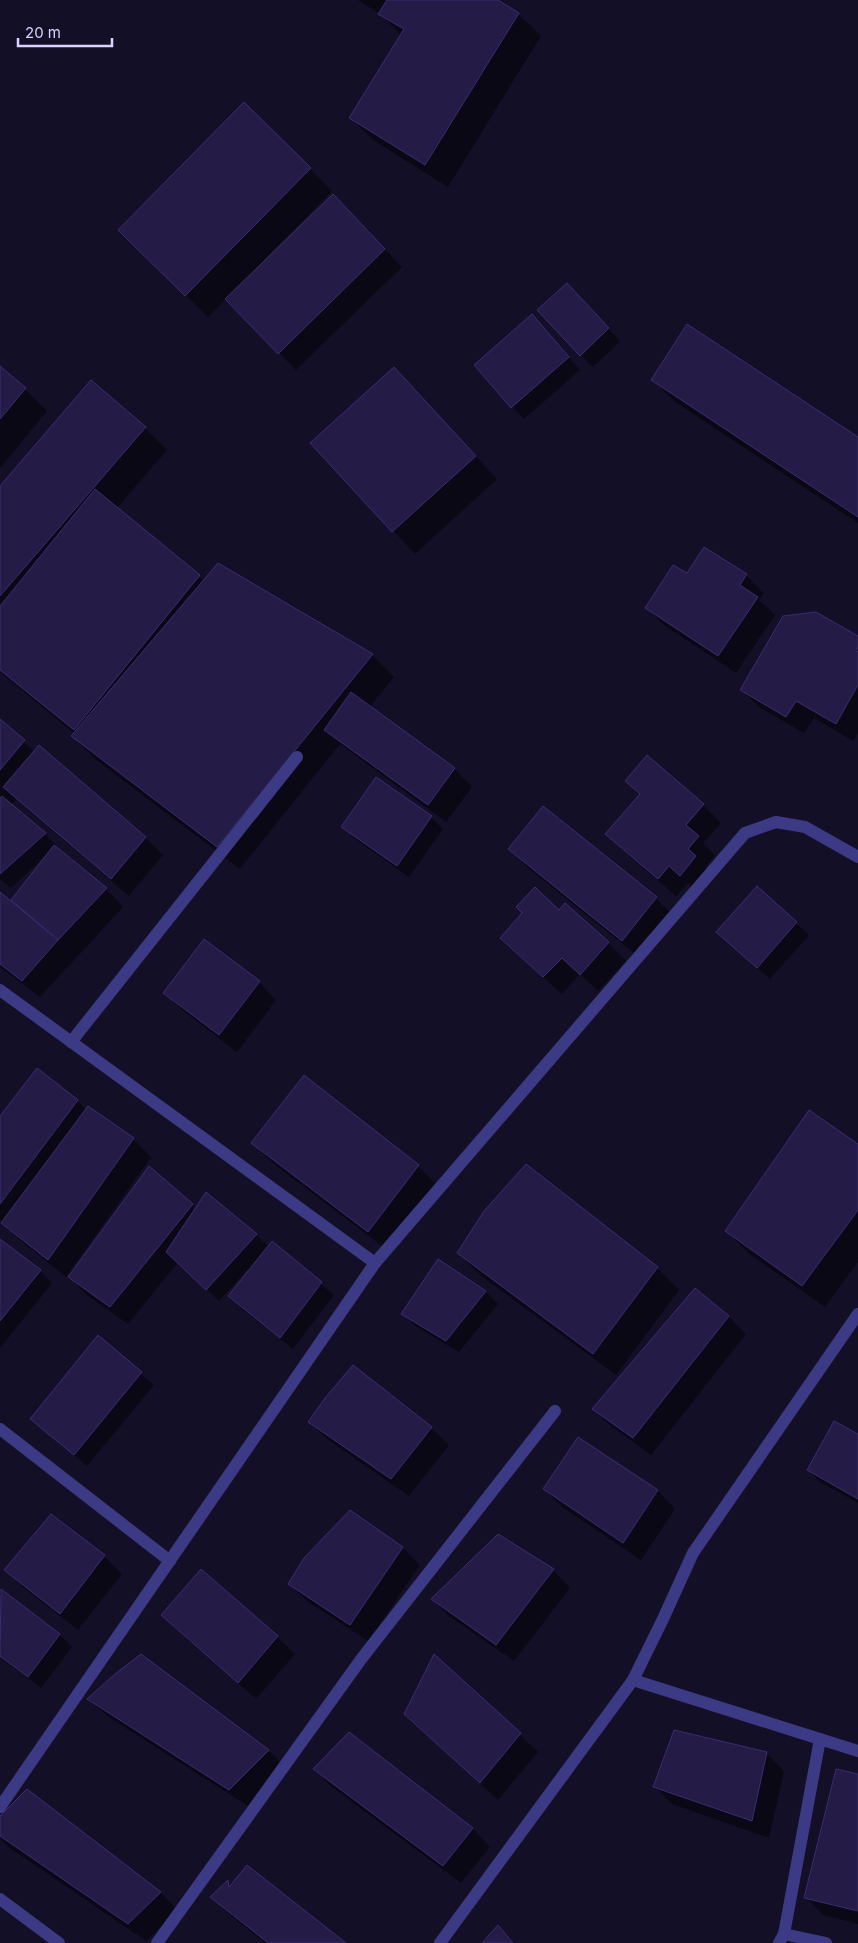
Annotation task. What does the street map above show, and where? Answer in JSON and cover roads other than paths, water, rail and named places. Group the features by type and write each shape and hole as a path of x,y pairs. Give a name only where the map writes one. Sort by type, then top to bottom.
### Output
{"street":[{"path":"71,1042 297,757"},
{"path":"0,1807 375,1264 745,833 776,822 805,827 858,857"},
{"path":"0,990 375,1264"},
{"path":"440,1943 633,1680 664,1619 693,1553 858,1314"},
{"path":"157,1943 362,1658 555,1411"},
{"path":"0,1429 170,1561"},
{"path":"633,1680 858,1751"},
{"path":"820,1739 782,1938 826,1943"},
{"path":"0,1899 59,1943"}]}
